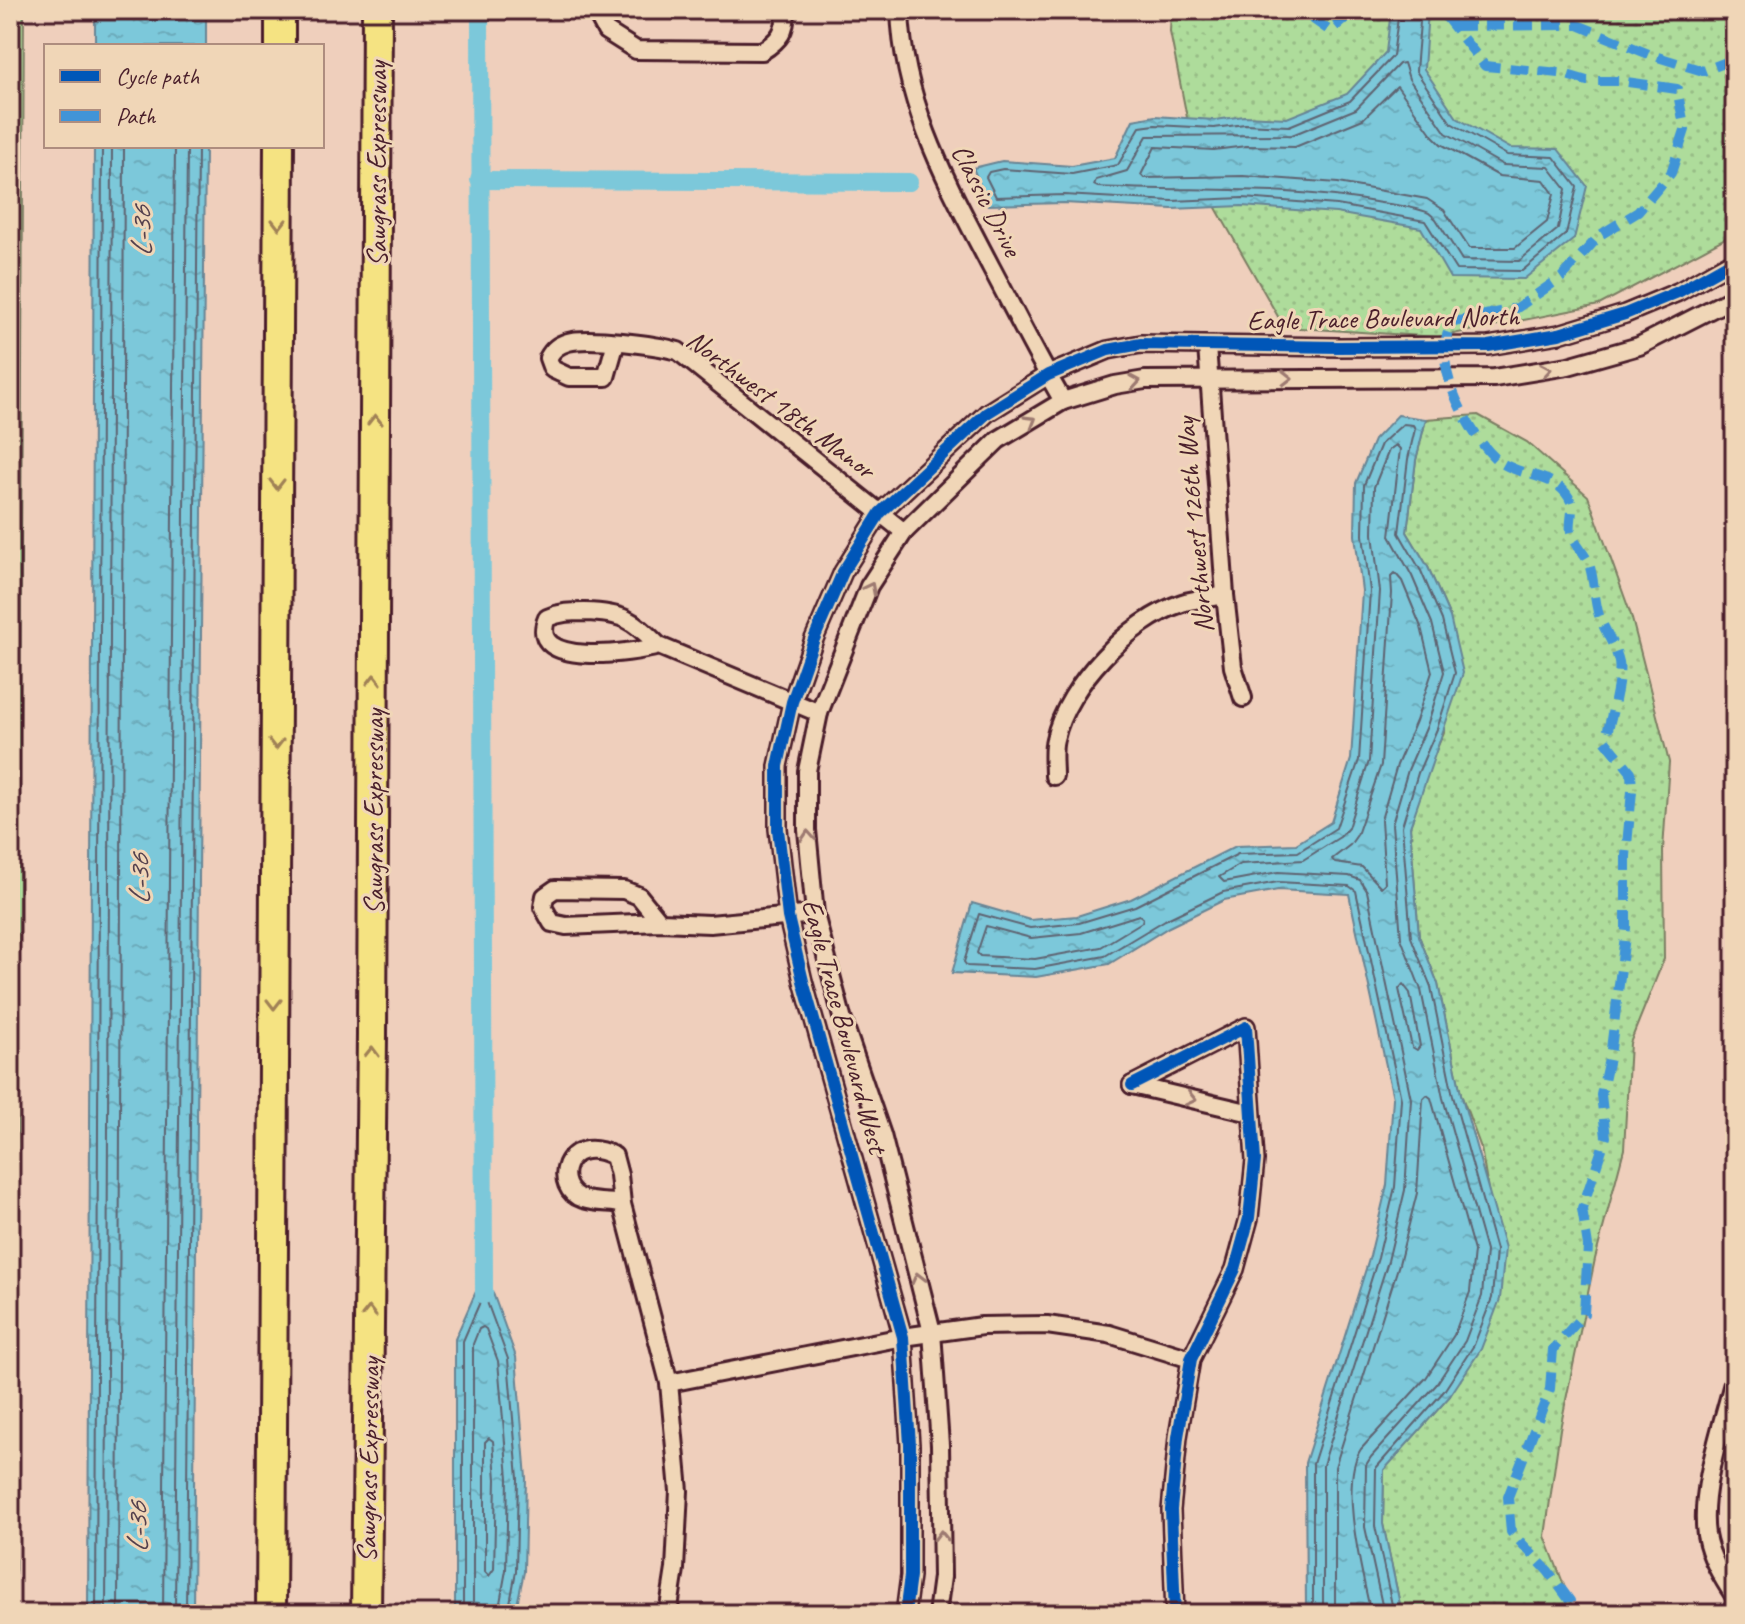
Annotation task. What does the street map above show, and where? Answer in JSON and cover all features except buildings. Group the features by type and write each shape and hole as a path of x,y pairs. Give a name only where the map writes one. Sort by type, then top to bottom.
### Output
{"highway":[{"path":"280,10 280,44"},
{"name":"Sawgrass Expressway","path":"366,1614 377,10"},
{"path":"271,1614 279,148"}],"street":[{"path":"598,10 606,31 636,50 762,51 777,42 786,28 786,10"},
{"name":"Classic Drive","path":"900,10 908,76 922,128 961,209 1063,401"},
{"name":"Eagle Trace Boulevard North","path":"1207,346 1488,346 1559,334 1625,314 1678,292 1735,260"},
{"name":"Eagle Trace Boulevard North","path":"1209,378 1494,378 1568,366 1639,346 1735,297"},
{"name":"Northwest 18th Manor","path":"616,342 657,345 678,351 904,532"},
{"name":"Eagle Trace Boulevard West","path":"905,1614 910,1576 910,1445 903,1337 803,981 788,917 778,829 778,766 792,702 814,639 843,572 880,513 987,413 1048,375 1108,350 1141,344 1207,346"},
{"name":"Northwest 126th Way","path":"1207,346 1225,595 1233,667 1243,698"},
{"name":"Eagle Trace Boulevard West","path":"937,1614 942,1577 940,1445 932,1332 882,1135 843,1021 815,914 807,830 807,771 819,713 869,586 904,532 998,440 1063,401 1115,385 1145,380 1209,378"},
{"path":"1054,776 1054,742 1059,724 1073,696 1100,662 1124,637 1155,615 1182,603 1225,595"},
{"path":"659,646 636,653 561,653 545,640 543,628 547,618 562,611 615,613 639,627 659,646 819,713"},
{"path":"660,922 639,896 624,890 555,889 545,896 543,907 552,923 566,926 660,922 710,924 815,914"},
{"path":"1175,1614 1171,1510 1178,1437 1191,1359 1235,1269 1249,1218 1255,1160 1246,1027 1132,1085 1251,1113"},
{"path":"622,1204 669,1383 679,1491 675,1569 668,1614"},
{"path":"669,1383 903,1337 982,1326 1047,1325 1109,1334 1191,1359"},
{"path":"1735,1375 1707,1485 1706,1535 1719,1572 1735,1597"}],"green space":[{"path":"10,10 24,10 15,1614 10,1614"},
{"path":"1171,10 1735,10 1735,233 1599,305 1438,337 1284,327 1199,178 1170,32"},
{"path":"1478,415 1527,442 1588,496 1631,615 1669,762 1663,850 1664,959 1630,1043 1624,1149 1595,1259 1560,1429 1545,1536 1575,1614 1402,1614 1383,1524 1384,1469 1450,1396 1504,1248 1490,1201 1481,1148 1461,1094 1438,984 1419,936 1410,827 1425,776 1444,732 1450,617 1428,567 1407,532 1416,460 1426,419"}],"water":[{"path":"95,10 206,10 206,44 95,44"},
{"path":"1391,10 1428,10 1424,69 1457,118 1510,148 1558,149 1587,186 1574,239 1524,279 1450,278 1421,228 1336,213 1242,206 1172,209 1064,203 988,205 973,168 1002,161 1072,166 1115,158 1133,120 1155,116 1215,120 1244,116 1287,118 1347,94 1386,52"},
{"name":"L-36","path":"94,148 205,148 193,1614 88,1614"},
{"path":"1398,415 1426,419 1416,460 1407,532 1428,567 1450,617 1463,673 1410,827 1419,936 1438,984 1461,1094 1505,1248 1500,1299 1481,1349 1450,1396 1384,1470 1383,1524 1402,1614 1306,1614 1305,1463 1370,1256 1387,1185 1393,1098 1349,894 1278,890 1224,900 1169,927 1109,964 1036,977 952,973 972,903 1030,920 1077,916 1131,899 1236,846 1296,844 1331,822 1351,759 1362,591 1355,535 1356,483 1374,440"},
{"path":"485,1271 516,1357 526,1478 524,1572 515,1614 455,1614 455,1339"}],"waterway":[{"path":"480,10 484,1295"},
{"path":"479,180 909,182"}],"marked path":[{"path":"1283,10 1303,12 1330,31 1355,10"},
{"path":"1414,10 1446,17 1485,66 1560,73 1587,81 1620,81 1677,89 1685,130 1671,173 1638,212 1600,235 1562,277 1517,308 1454,322 1447,337 1445,354 1454,393 1484,446 1504,464 1557,485 1571,502 1571,532 1589,564 1598,612 1619,662 1617,689 1605,740 1631,772 1626,928 1611,1049 1601,1095 1606,1137 1582,1209 1588,1246 1584,1314 1553,1349 1550,1389 1508,1497 1511,1532 1548,1571 1570,1601 1570,1614"},
{"path":"1454,26 1578,25 1651,55 1703,71 1735,59"}],"cycle path":[{"path":"905,1614 910,1576 910,1445 903,1337 803,981 788,917 778,829 778,766 792,702 814,639 843,572 880,513 987,413 1048,375 1108,350 1141,344 1488,346 1559,334 1625,314 1678,292 1735,260"},
{"path":"1132,1085 1246,1027 1255,1160 1249,1218 1235,1269 1191,1359 1178,1437 1171,1510 1175,1614"}]}
